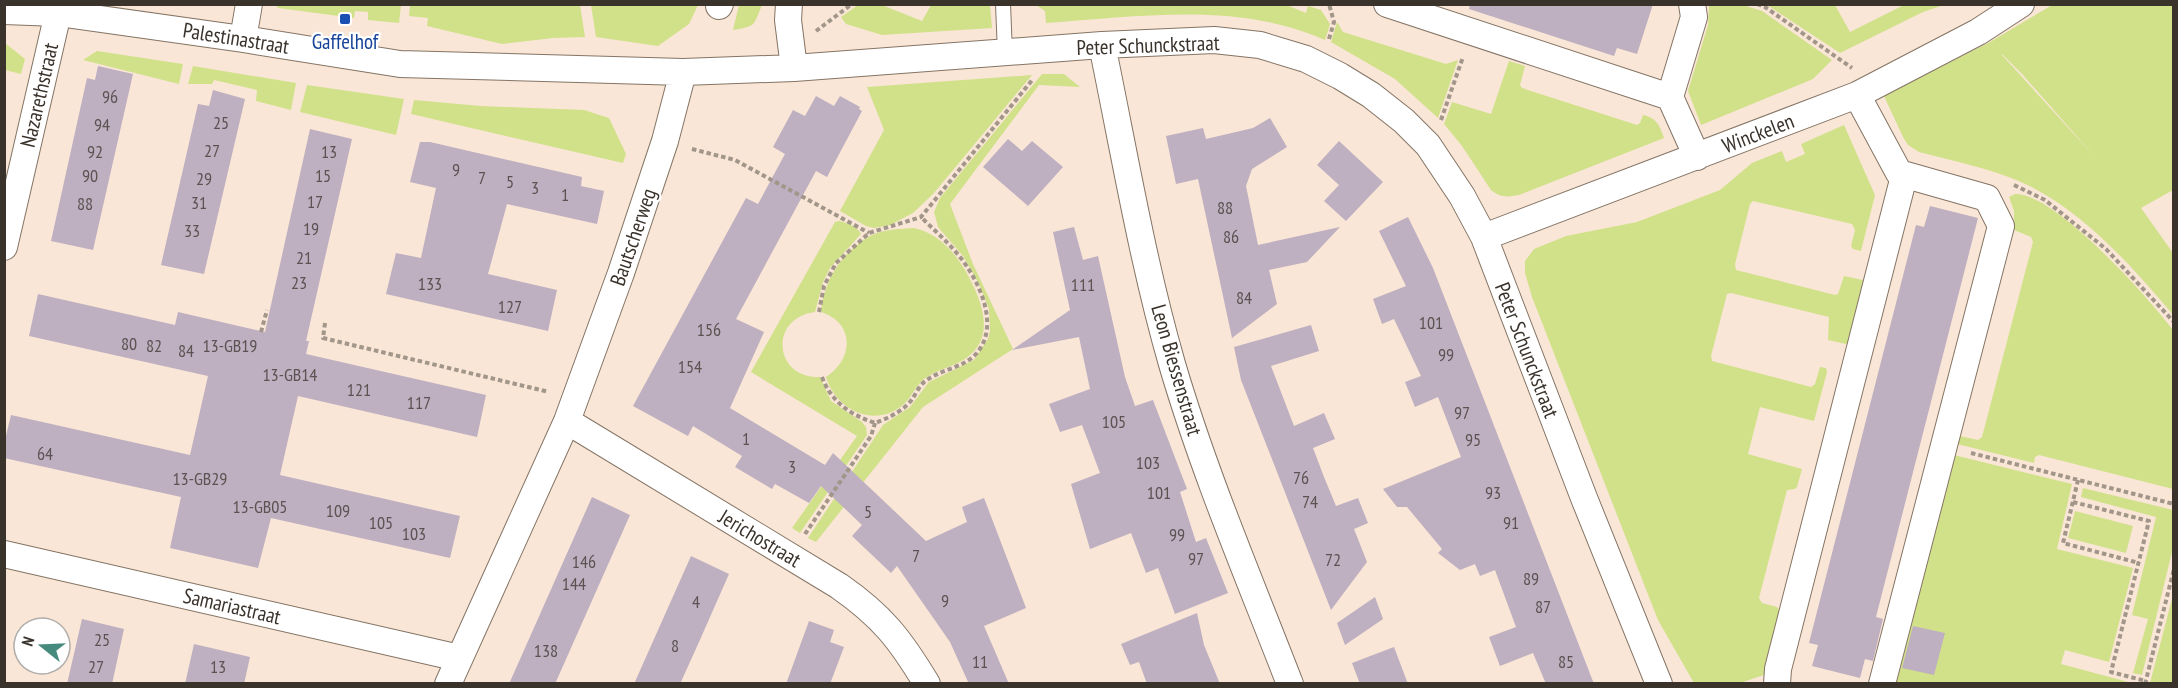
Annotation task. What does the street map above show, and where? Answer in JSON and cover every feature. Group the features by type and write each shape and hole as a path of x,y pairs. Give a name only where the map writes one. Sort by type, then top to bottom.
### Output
{"street":[{"path":"243,39 249,4"},
{"path":"789,4 788,20 793,59"},
{"path":"1387,4 1670,97"},
{"path":"1692,4 1694,17 1670,97 1697,157"},
{"name":"Winckelen","path":"1484,237 1697,157 1865,90 1978,32 2021,4"},
{"name":"Palestinastraat","path":"4,11 58,13 243,39 389,64 682,72"},
{"name":"Nazarethstraat","path":"4,247 58,13"},
{"name":"Peter Schunckstraat","path":"682,72 793,59 1005,53 1102,45 1214,40 1260,45 1306,58 1371,95 1404,121 1431,150 1462,196 1484,237 1584,498 1659,684"},
{"name":"Leon Biessenstraat","path":"1102,45 1152,282 1172,363 1197,440 1290,684"},
{"name":"Bautscherweg","path":"448,684 571,410 621,273 665,141 682,72"},
{"path":"1865,90 1896,169 1905,176 1987,198 2001,226 1882,684"},
{"path":"1778,684 1781,658 1905,176"},
{"name":"Jerichostraat","path":"571,410 864,604 888,627 927,684"},
{"name":"Samariastraat","path":"4,554 459,658"}],"lane":[{"path":"1003,4 1005,53"}],"path":[{"path":"793,59 852,4"},
{"path":"1320,66 1334,22 1329,4"},
{"path":"1757,4 1843,61 1865,90"},
{"path":"1431,150 1471,32"},
{"path":"819,312 821,296 830,272 853,245 869,232 921,217 1036,75 1037,50"},
{"path":"665,141 735,160 869,232"},
{"path":"790,557 871,435 875,423 904,408 923,382 971,358 978,352 987,330 985,307 968,269 959,256 921,217"},
{"path":"261,332 267,310"},
{"path":"325,323 323,338 571,410"},
{"path":"822,377 826,388 839,405 875,423"},
{"path":"1942,446 2174,504"},
{"path":"2078,480 2063,543 2139,563"},
{"path":"2073,502 2149,521 2110,672 2145,682 2174,569"}],"green space":[{"path":"591,4 698,5 689,24 658,46 596,37"},
{"path":"1284,4 1306,13 1308,6 1321,10 1330,24 1325,40 1292,28 1257,20 1223,16 1152,15 1046,23 1045,11 1036,5"},
{"path":"276,5 401,5 399,23 368,20 368,12 355,11 354,18 278,8"},
{"path":"410,5 580,5 585,37 502,44 427,26 428,18 409,16"},
{"path":"739,5 762,5 753,24 733,30"},
{"path":"858,5 882,5 922,21 931,5 990,5 992,28 882,35 846,24 841,17"},
{"path":"1709,5 1743,5 1762,11 1832,60 1813,79 1701,125 1688,91 1708,25"},
{"path":"1767,5 1835,5 1850,32 1904,5 1944,5 1923,12 1840,53"},
{"path":"2052,5 2173,5 2173,190 2141,208 2173,253 2173,315 2104,240 2043,193 2009,177 1919,152 1908,145 1884,96 1990,42","holes":["2002,54 2022,74 2095,157"]},
{"path":"1337,22 1343,32 1446,64 1458,60 1438,118 1395,79 1331,42"},
{"path":"5,43 25,59 21,74 5,70"},
{"path":"97,51 183,64 179,84 83,60"},
{"path":"1509,61 1525,66 1520,85 1522,88 1637,125 1643,115 1648,116 1657,123 1664,138 1519,195 1501,196 1491,190 1462,146 1444,124 1452,102 1491,114"},
{"path":"193,66 296,83 291,110 256,101 257,90 214,80 212,84 188,84"},
{"path":"1042,74 1064,74 1080,87 1039,85 950,204 973,264 1013,349 923,407 816,542 808,538 883,425 910,407 929,382 974,360 988,339 989,309 978,282 963,256 938,227 934,212 940,198"},
{"path":"1032,75 934,193 913,213 890,225 874,228 840,211 884,130 867,87"},
{"path":"307,85 404,99 396,135 300,112"},
{"path":"414,100 481,106 584,110 609,118 626,154 623,163 411,114"},
{"path":"1844,125 1875,195 1861,251 1851,246 1855,230 1852,224 1753,201 1750,204 1735,264 1736,270 1835,295 1838,294 1844,276 1864,282 1850,342 1846,344 1828,340 1829,317 1731,293 1727,294 1711,356 1712,361 1811,387 1815,384 1820,367 1826,368 1827,372 1814,421 1760,407 1748,454 1802,469 1797,487 1787,490 1759,598 1762,603 1777,607 1780,611 1764,675 1740,683 1694,683 1658,620 1532,297 1525,273 1525,261 1534,249 1566,236 1637,222 1720,190 1752,163 1782,151 1786,162 1805,154 1801,144"},
{"path":"2015,194 2032,198 2053,210 2076,228 2123,272 2173,330 2173,489 2039,455 2035,457 2034,463 1957,444 1960,436 1978,440 1982,437 2033,242 2031,237 2014,230 2014,211 2009,197"},
{"path":"835,222 852,225 861,234 830,268 823,282 815,312 800,317 789,325 784,336 783,348 786,359 793,369 805,375 820,377 831,401 862,422 866,427 867,435 800,533 792,528 857,436 751,372"},
{"path":"914,228 944,243 965,270 981,305 984,329 975,350 965,359 924,379 907,401 893,412 869,415 847,406 838,398 826,377 842,361 847,342 840,324 821,312 823,300 836,268 862,241 882,232"},
{"path":"1954,455 2072,484 2057,549 2133,568 2109,662 2065,650 2061,664 2132,683 1896,684"},
{"path":"2083,488 2173,510 2173,548 2142,675 2133,673 2148,619 2132,615 2156,517 2081,497"},
{"path":"2075,511 2133,526 2126,553 2068,538"},
{"path":"2173,595 2173,683 2150,683"}],"building":[{"path":"1470,4 1653,4 1637,54 1617,48 1614,56 1469,9"},
{"path":"98,66 133,74 93,250 51,241 87,78 95,80"},
{"path":"213,90 245,99 204,274 161,265 198,104 209,106"},
{"path":"816,96 834,106 840,96 860,107 862,111 827,177 816,171 736,319 764,332 730,408 825,465 833,453 926,541 967,522 962,507 984,498 1026,608 984,626 1009,684 969,684 950,642 897,566 891,573 852,536 862,525 821,486 809,503 775,484 772,489 735,467 742,456 693,426 688,436 633,406 746,198 758,204 785,154 773,147 793,110 805,116"},
{"path":"1270,118 1287,147 1252,169 1246,186 1258,245 1340,227 1307,262 1269,270 1277,304 1232,338 1198,179 1176,184 1166,136 1203,128 1206,139 1253,128"},
{"path":"310,129 352,139 306,341 309,341 306,354 486,395 477,437 298,396 280,475 460,516 450,558 271,518 258,568 170,548 181,497 4,458 4,444 11,415 190,455 208,376 29,336 38,294 175,325 178,312 265,332"},
{"path":"1008,139 1022,151 1032,141 1063,167 1028,206 983,167"},
{"path":"1339,141 1383,182 1346,221 1324,201 1339,185 1317,165"},
{"path":"420,142 430,142 582,177 581,186 604,191 597,224 507,204 488,274 557,290 548,331 386,294 396,253 421,258 436,188 410,182"},
{"path":"1930,206 1978,218 1876,617 1883,619 1873,661 1865,659 1860,678 1812,666 1818,645 1809,643 1916,225 1924,227"},
{"path":"1408,217 1433,268 1594,684 1546,684 1533,653 1500,666 1489,637 1516,627 1495,570 1480,576 1475,564 1460,570 1438,553 1442,549 1407,507 1397,507 1383,489 1461,457 1438,397 1415,407 1405,382 1421,376 1394,319 1382,324 1373,299 1406,286 1379,231"},
{"path":"1074,227 1083,260 1098,256 1125,377 1135,406 1153,400 1187,489 1180,492 1196,542 1206,538 1228,593 1175,614 1158,568 1146,573 1131,533 1090,549 1071,484 1100,473 1082,425 1060,432 1049,404 1090,389 1079,337 1012,350 1070,310 1053,232"},
{"path":"1311,325 1319,351 1271,366 1294,426 1324,413 1335,439 1313,448 1324,477 1336,506 1358,498 1368,523 1354,529 1367,562 1331,610 1241,380 1234,347"},
{"path":"592,497 630,515 555,684 509,684"},
{"path":"691,556 729,574 699,642 680,684 634,684"},
{"path":"1375,597 1383,619 1345,645 1337,623"},
{"path":"1197,613 1204,645 1220,684 1147,684 1139,662 1130,665 1121,644"},
{"path":"82,619 124,629 112,684 67,684 69,676 72,676 72,662"},
{"path":"809,621 834,630 830,642 844,647 830,684 786,684"},
{"path":"1913,626 1945,633 1934,675 1902,668"},
{"path":"194,644 250,657 244,684 185,684"},
{"path":"1394,647 1408,684 1360,684 1352,663"}],"place":[{"name":"Gaffelhof","path":"345,19"}]}
